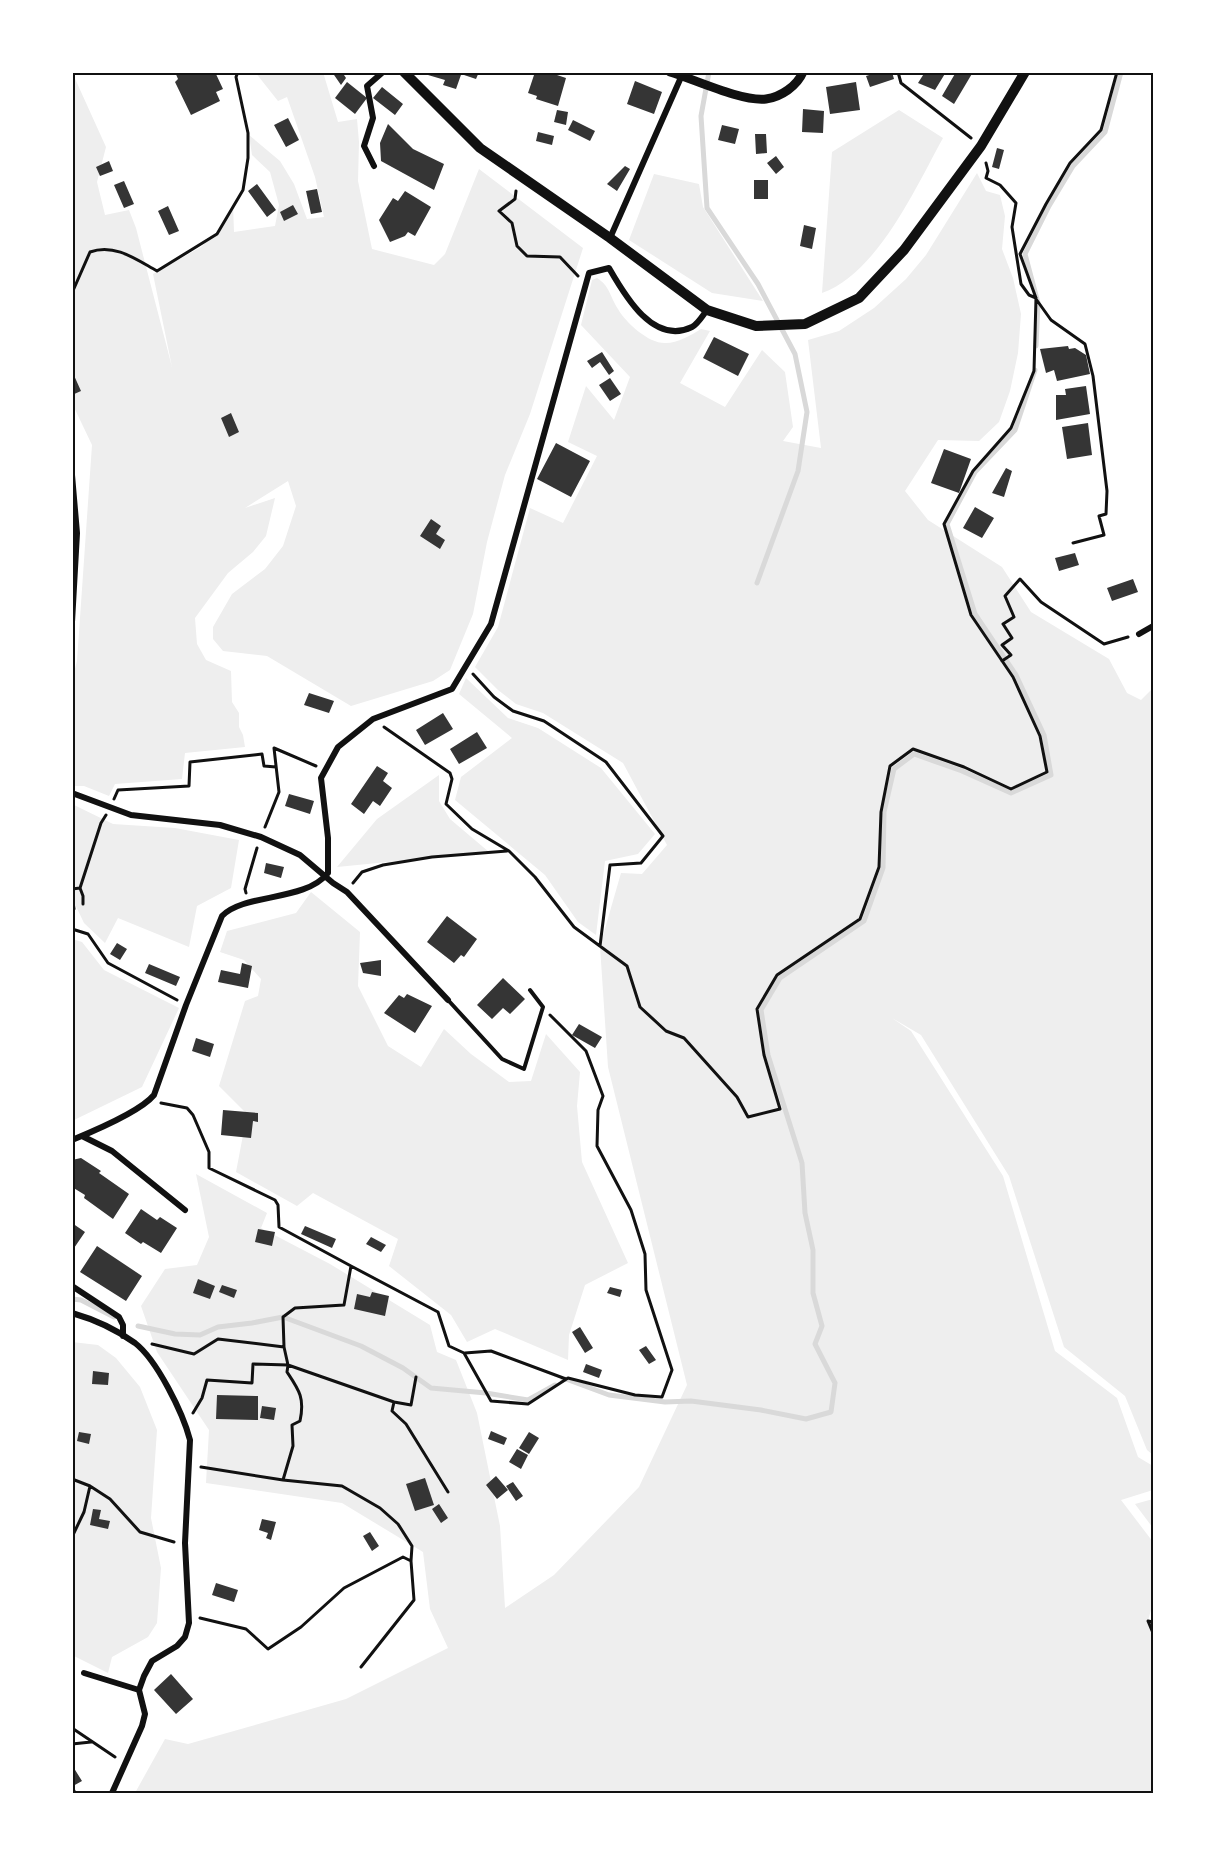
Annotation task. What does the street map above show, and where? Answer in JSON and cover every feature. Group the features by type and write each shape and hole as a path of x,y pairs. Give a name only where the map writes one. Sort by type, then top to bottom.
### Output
{"main road":[{"path":"404,72 480,148 610,238 707,310 756,326 805,324 859,298 904,250 981,146 1025,72"}],"street":[{"path":"374,166 364,146 373,118 367,86 383,72"},
{"path":"670,72 741,96 766,99 790,89 803,72"},
{"path":"610,238 682,75"},
{"path":"72,1140 118,1119 152,1098 222,916 231,908 296,891 317,883 325,877 330,868 321,778 338,747 373,719 452,689 466,667 491,624 589,273 609,267 622,291 642,315 659,328 675,331 693,327 707,310"},
{"path":"72,475 77,533 72,622"},
{"path":"1139,634 1153,626"},
{"path":"72,793 131,815 220,825 261,837 300,855 325,877 347,892 448,1000"},
{"path":"82,1136 112,1151 185,1210"},
{"path":"72,1286 118,1317 123,1325 123,1336"},
{"path":"72,1313 123,1336 144,1351 168,1387 186,1425 190,1440 185,1543 189,1616 184,1637 177,1646 152,1661 144,1676 140,1690 145,1714 142,1726 112,1793"},
{"path":"84,1673 140,1690"}],"lane":[{"path":"448,1000 502,1059 524,1069 543,1007 530,990"}],"path":[{"path":"72,293 90,252 111,249 158,271 217,234 243,190 248,158 248,133 236,77 238,72"},
{"path":"898,72 901,83 981,146"},
{"path":"1073,543 1104,535 1099,516 1106,514 1107,491 1093,376 1085,344 1051,320 1036,298 1020,254 1070,163 1101,130 1117,72"},
{"path":"988,171 986,178 1000,185 1016,203 1012,227 1021,284 1029,295 1036,298"},
{"path":"515,199 499,211 512,223 517,246 527,256 560,257 586,283"},
{"path":"373,719 450,773 452,779 446,804 472,829 509,850 535,877 574,927 627,966 640,1007 666,1031 684,1038 737,1097 748,1117 780,1109 764,1055 757,1009 777,975 860,919 879,867 880,812 890,766 914,749 964,767 1011,789 1047,772 1040,736 1013,677 971,615 944,524 973,471 1011,428 1034,371 1036,298"},
{"path":"1002,661 1011,655 1002,645 1012,638 1003,624 1014,617 1005,597 1020,579 1041,602 1104,644 1139,634"},
{"path":"466,667 494,697 513,711 544,722 606,762 663,836 641,863 610,865 600,946"},
{"path":"248,904 245,889 261,837 279,792 274,748 324,770"},
{"path":"83,904 80,888 101,823 118,790 189,786 190,762 262,754 264,766 276,767"},
{"path":"347,892 358,876 367,869 432,857 509,850"},
{"path":"72,889 80,888"},
{"path":"72,894 74,909 72,910"},
{"path":"72,929 88,934 108,963 186,1005"},
{"path":"152,1098 159,1103 187,1108 193,1115 209,1152 209,1168 275,1200 278,1205 279,1227 438,1312 448,1346 464,1353 490,1351 566,1379 634,1395 663,1397 672,1370 646,1290 645,1254 631,1210 597,1146 598,1110 603,1096 586,1051 543,1007"},
{"path":"283,1480 293,1446 292,1425 300,1421 303,1405 297,1387 287,1371 283,1317 295,1308 345,1305 351,1266"},
{"path":"144,1351 152,1344 194,1354 218,1339 284,1347"},
{"path":"464,1353 491,1401 528,1404 566,1379"},
{"path":"186,1425 202,1398 207,1380 252,1383 253,1364 288,1365 394,1402 411,1404 416,1377"},
{"path":"394,1402 392,1411 406,1424 448,1492"},
{"path":"190,1465 283,1480 342,1486 380,1508 398,1524 412,1546 414,1600 360,1667"},
{"path":"72,1479 90,1486 110,1500 140,1532 177,1543 185,1543"},
{"path":"72,1537 84,1512 90,1486"},
{"path":"189,1616 246,1629 268,1649 301,1628 344,1588 403,1557 411,1561"},
{"path":"1153,1622 1148,1621 1153,1633"},
{"path":"72,1728 124,1764"},
{"path":"72,1744 93,1742"}],"shaded area":[{"path":"72,72 106,147 97,182 105,215 129,210 136,228 172,367 153,274 201,247 216,233 233,205 234,232 275,226 279,205 270,172 252,155 249,135 280,161 294,184 307,219 324,217 315,177 287,97 278,101 255,72 323,72 338,122 357,119 358,181 372,249 434,265 445,254 479,169 583,248 530,414 505,475 487,542 473,614 450,670 433,681 351,706 267,656 223,651 213,639 213,627 232,594 265,569 283,546 296,506 288,481 245,508 275,498 266,536 253,552 228,573 195,618 197,644 206,660 231,671 232,702 239,713 239,727 245,747 185,753 182,779 115,784 109,796 84,786 72,786 72,680 77,661 92,445 72,403"},
{"path":"899,110 943,138 907,204 877,249 842,283 822,293 832,152"},
{"path":"977,173 986,191 1000,195 1005,216 1002,249 1013,278 1021,314 1018,353 1010,391 999,422 979,441 938,440 905,491 928,520 1002,567 1031,612 1109,659 1127,693 1141,700 1153,688 1153,1455 1147,1450 1125,1396 1064,1347 1009,1176 921,1035 892,1018 911,1031 1003,1176 1055,1351 1117,1398 1138,1457 1153,1466 1153,1490 1121,1500 1153,1542 1153,1602 1148,1621 1153,1633 1153,1793 135,1793 165,1739 188,1744 346,1699 448,1648 430,1609 423,1552 342,1503 206,1483 209,1430 157,1352 141,1306 165,1269 197,1265 209,1237 196,1174 267,1213 261,1228 330,1264 430,1325 437,1352 456,1360 477,1413 500,1526 505,1608 554,1575 639,1487 687,1385 608,1067 600,946 621,873 642,874 667,845 623,763 543,713 516,704 475,667 498,627 530,508 563,523 597,456 568,442 586,386 614,420 630,377 581,325 592,280 597,278 601,281 626,320 652,340 670,343 701,329 710,331 680,383 725,407 762,350 785,372 793,427 783,441 821,448 808,340 839,331 874,308 906,279 926,255"},
{"path":"654,174 699,184 703,207 763,301 712,293 629,240"},
{"path":"466,678 508,718 538,728 601,768 655,834 638,854 605,861 596,935 578,922 545,875 455,800 461,777 512,738 459,694"},
{"path":"439,775 439,801 450,819 489,852 337,867 377,819"},
{"path":"72,804 113,824 175,828 239,840 231,888 197,906 189,947 118,918 105,943 84,923 72,898"},
{"path":"311,892 360,932 358,986 388,1046 421,1067 444,1029 471,1054 509,1082 531,1081 546,1034 580,1072 577,1106 582,1162 628,1263 585,1285 569,1335 568,1360 495,1329 467,1342 451,1315 389,1266 398,1239 313,1193 297,1206 236,1172 247,1114 219,1086 245,1001 258,996 261,979 244,960 220,952 227,931 296,913"},
{"path":"72,939 82,942 104,970 179,1008 142,1087 72,1121"},
{"path":"72,1342 98,1345 116,1358 140,1387 157,1430 151,1518 161,1568 157,1623 148,1637 112,1657 108,1673 72,1655"},
{"path":"1153,1499 1153,1528 1135,1504"}],"building":[{"path":"175,72 215,72 223,89 216,92 220,101 191,115 175,82 178,79"},
{"path":"332,72 342,72 346,78 341,85"},
{"path":"429,72 462,72 456,89 443,85 445,80 428,75"},
{"path":"465,72 479,72 476,79 464,75"},
{"path":"535,72 548,72 566,78 558,106 536,99 537,96 528,93"},
{"path":"879,72 892,72 894,79 870,87 866,76"},
{"path":"925,72 946,72 935,90 918,83"},
{"path":"956,72 973,72 954,104 942,96"},
{"path":"635,81 662,92 654,114 627,104"},
{"path":"347,82 367,98 355,114 335,98"},
{"path":"856,82 860,110 830,114 826,87"},
{"path":"382,87 403,104 395,115 373,98"},
{"path":"803,109 824,111 823,133 802,132"},
{"path":"557,110 568,112 566,125 554,122"},
{"path":"288,118 299,140 286,147 274,125"},
{"path":"573,120 595,131 590,141 568,130"},
{"path":"388,124 413,149 444,164 434,190 381,161 380,143"},
{"path":"722,125 739,129 735,144 718,140"},
{"path":"538,132 554,136 552,145 536,141"},
{"path":"755,134 766,134 767,153 756,154"},
{"path":"997,148 1004,150 999,169 992,167"},
{"path":"776,156 784,167 776,174 767,163"},
{"path":"109,161 113,171 100,176 96,167"},
{"path":"625,166 630,169 617,191 607,184"},
{"path":"754,180 768,180 768,199 754,199"},
{"path":"124,181 134,204 124,208 114,185"},
{"path":"257,184 276,210 267,217 248,191"},
{"path":"317,189 322,212 311,214 306,191"},
{"path":"405,191 431,207 415,236 408,232 405,236 390,242 379,220 393,198 398,201"},
{"path":"293,205 298,214 284,221 280,212"},
{"path":"168,206 179,231 169,235 158,211"},
{"path":"804,225 816,228 812,249 800,246"},
{"path":"714,337 749,354 738,376 703,358"},
{"path":"1068,346 1069,349 1075,348 1086,355 1090,374 1057,381 1054,370 1046,373 1040,349"},
{"path":"602,352 614,371 609,375 600,362 592,368 587,361"},
{"path":"72,371 81,391 72,395"},
{"path":"610,378 621,394 610,401 599,385"},
{"path":"1086,386 1090,414 1056,420 1056,395 1066,395 1065,389"},
{"path":"231,413 239,432 229,437 221,418"},
{"path":"1088,423 1092,455 1067,459 1062,427"},
{"path":"556,443 590,461 571,497 537,479"},
{"path":"944,449 971,459 959,493 931,483"},
{"path":"1006,468 1012,471 1004,497 992,493"},
{"path":"975,507 994,518 982,538 963,528"},
{"path":"431,519 441,526 436,534 445,540 440,549 420,536"},
{"path":"1075,553 1079,565 1059,571 1055,558"},
{"path":"1133,579 1138,592 1112,601 1107,588"},
{"path":"309,693 334,701 329,713 304,705"},
{"path":"443,713 453,729 425,745 416,730"},
{"path":"477,732 487,748 459,764 450,749"},
{"path":"377,766 388,773 383,781 392,788 380,806 373,801 364,814 351,804"},
{"path":"289,794 314,801 310,814 285,806"},
{"path":"266,863 284,867 281,878 264,873"},
{"path":"447,916 477,939 464,957 461,955 454,963 427,942"},
{"path":"117,943 127,949 120,960 110,954"},
{"path":"381,960 381,976 363,973 360,963"},
{"path":"242,963 252,966 248,988 218,982 221,970 240,974"},
{"path":"149,964 180,977 176,986 145,973"},
{"path":"503,978 525,999 510,1014 503,1008 492,1019 477,1005"},
{"path":"407,994 432,1006 415,1033 384,1013 399,995 404,998"},
{"path":"579,1024 602,1037 595,1048 572,1035"},
{"path":"196,1038 214,1044 210,1057 192,1051"},
{"path":"223,1110 258,1113 258,1122 253,1121 251,1138 221,1135"},
{"path":"81,1158 129,1194 113,1219 72,1187 72,1160"},
{"path":"141,1209 157,1220 160,1217 177,1228 161,1253 143,1242 141,1244 125,1233"},
{"path":"72,1223 85,1232 72,1251"},
{"path":"305,1226 336,1239 332,1248 301,1234"},
{"path":"258,1229 275,1232 272,1246 255,1242"},
{"path":"371,1237 386,1245 381,1252 366,1244"},
{"path":"97,1246 142,1276 126,1301 80,1272"},
{"path":"198,1279 215,1286 210,1299 193,1293"},
{"path":"222,1285 237,1290 234,1298 219,1292"},
{"path":"610,1287 622,1290 620,1297 607,1293"},
{"path":"372,1292 389,1296 385,1316 354,1309 357,1294 370,1297"},
{"path":"580,1327 593,1348 585,1353 572,1332"},
{"path":"646,1346 656,1360 649,1364 639,1350"},
{"path":"586,1364 602,1370 599,1378 583,1372"},
{"path":"93,1371 109,1373 108,1385 92,1384"},
{"path":"217,1395 258,1396 258,1420 216,1419"},
{"path":"262,1406 276,1408 274,1420 260,1418"},
{"path":"491,1431 507,1438 504,1445 488,1439"},
{"path":"79,1432 91,1434 89,1444 77,1441"},
{"path":"529,1432 539,1438 529,1454 519,1448"},
{"path":"517,1449 528,1455 521,1469 509,1462"},
{"path":"496,1476 508,1490 497,1499 486,1485"},
{"path":"425,1478 434,1505 415,1511 406,1484"},
{"path":"513,1482 523,1496 516,1501 506,1486"},
{"path":"439,1504 448,1518 441,1523 432,1509"},
{"path":"93,1509 101,1510 99,1519 110,1521 108,1529 90,1525"},
{"path":"262,1519 276,1522 271,1540 266,1538 268,1533 259,1530"},
{"path":"370,1532 379,1546 372,1551 363,1536"},
{"path":"216,1583 238,1590 234,1602 212,1595"},
{"path":"171,1674 193,1699 176,1714 154,1690"},
{"path":"72,1765 82,1781 73,1786 77,1793 72,1793"}],"waterway":[{"path":"709,72 701,116 707,208 758,284 795,354 807,412 798,471 757,583"},
{"path":"1036,346 1038,303 1025,254 1049,206 1073,166 1105,132 1121,72"},
{"path":"563,1380 566,1379 609,1395 665,1402 691,1401 761,1410 806,1419 831,1412 835,1383 815,1344 822,1326 813,1293 813,1250 805,1213 802,1163 768,1055 761,1010 780,978 864,921 883,868 884,812 894,769 914,754 962,771 1011,793 1051,775 1044,735 1016,675 975,614 947,524 975,472 1015,430 1035,370"},
{"path":"72,1299 81,1300 114,1317"},
{"path":"138,1326 175,1334 200,1335 218,1327 283,1317 361,1346 403,1368 431,1388 528,1400 555,1385"}]}
